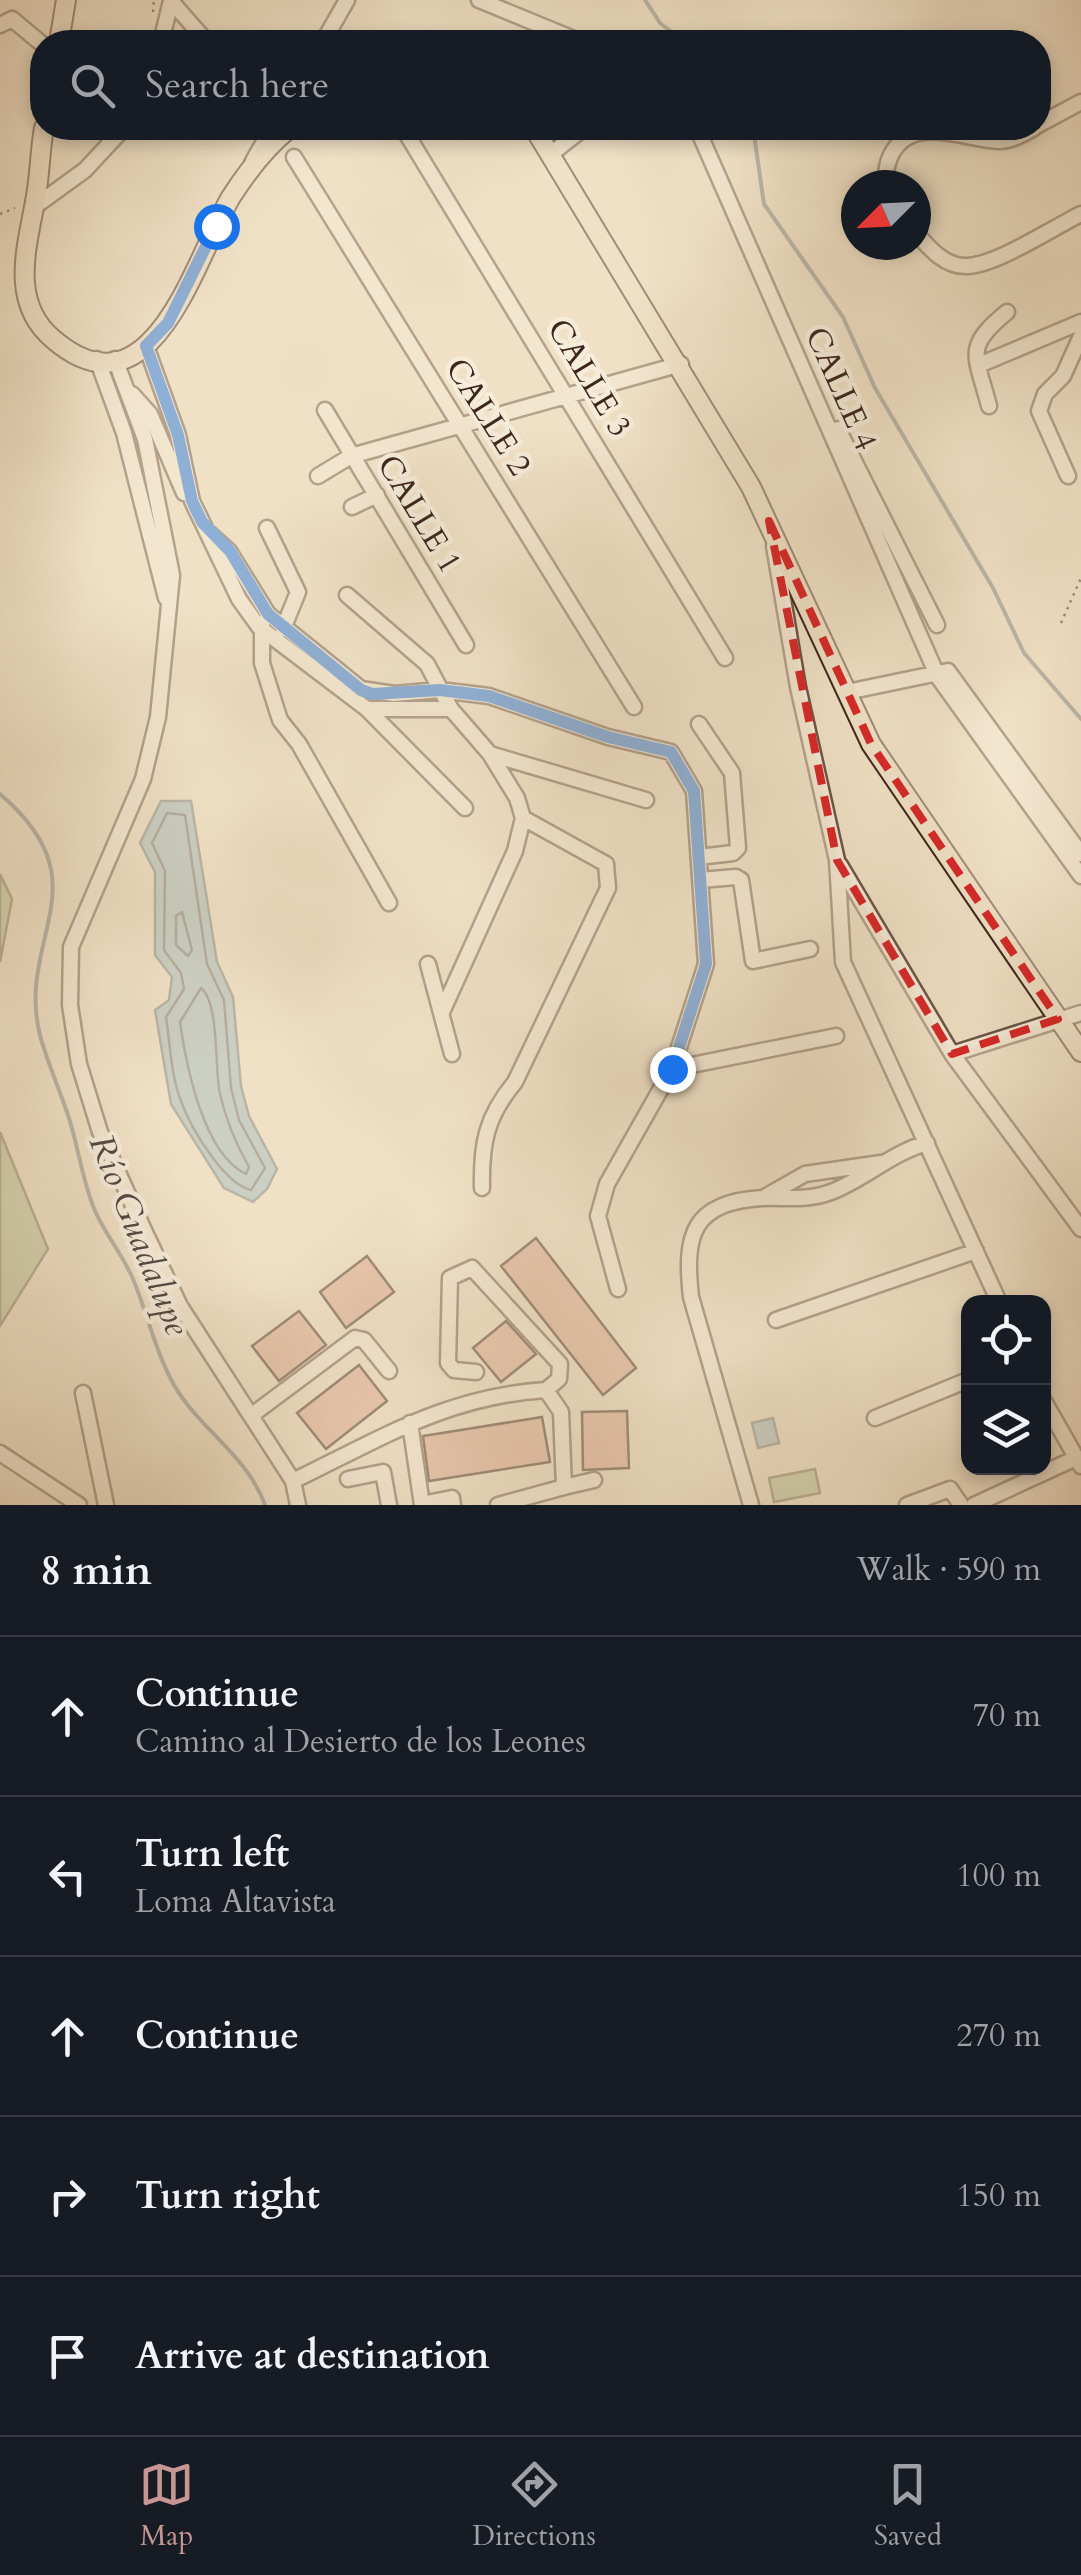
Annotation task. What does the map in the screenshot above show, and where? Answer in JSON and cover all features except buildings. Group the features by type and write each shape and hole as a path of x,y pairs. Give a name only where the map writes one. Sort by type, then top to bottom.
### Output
{"main road":[{"path":"61,30 66,0"},
{"path":"41,140 24,208 24,277 30,306 49,336 64,348 106,359 146,346 168,323 230,198 251,168 278,140"},
{"path":"542,140 681,364 769,521 871,744 1081,1052"}],"street":[{"path":"330,30 347,0"},
{"path":"479,0 552,30"},
{"path":"165,30 171,1 196,30"},
{"path":"2,19 20,22 30,32"},
{"path":"1051,118 1081,103"},
{"path":"24,208 85,170 113,140"},
{"path":"251,168 262,140"},
{"name":"CALLE 3","path":"410,140 725,658"},
{"path":"552,154 569,140"},
{"name":"CALLE 4","path":"702,140 936,671 1081,876"},
{"path":"887,170 893,150 905,140"},
{"name":"CALLE 2","path":"294,157 634,707"},
{"path":"931,252 966,266 989,260 1081,214"},
{"path":"989,406 975,345 981,333 1008,312"},
{"path":"979,365 1081,322"},
{"path":"1068,476 1039,411 1045,394 1063,376 1081,336"},
{"path":"146,346 178,435 192,501"},
{"path":"106,359 150,414 182,490 209,533 230,551 264,620 367,710 465,808"},
{"path":"106,359 152,557 169,608"},
{"path":"318,476 351,456 681,364"},
{"path":"128,389 145,438 164,526 172,576 169,608 143,779 70,947 70,1005 80,1064 95,1115 128,1196 180,1306 293,1481 298,1505"},
{"name":"CALLE 1","path":"326,410 466,645"},
{"path":"822,412 835,424 937,625"},
{"path":"352,507 377,494"},
{"path":"769,521 798,687 836,860 844,962 996,1295"},
{"path":"267,528 298,592 283,629"},
{"path":"347,595 427,664 451,708 490,754 524,818 606,864 608,888 515,1082 495,1106 482,1152 482,1188"},
{"path":"264,620 283,629 361,690 472,694 671,752 694,791 706,964 672,1069 608,1184 598,1216 618,1289"},
{"path":"264,620 267,690 280,720 299,744 389,903"},
{"path":"847,692 936,671"},
{"name":"CALLE 4","path":"936,671 948,671 957,682 1081,854"},
{"path":"367,710 451,708 472,694"},
{"path":"698,857 733,853 738,848 732,773 700,724"},
{"path":"490,754 646,800"},
{"path":"442,1012 515,850 524,818"},
{"path":"836,860 952,1054 1081,1229"},
{"path":"700,880 742,880 754,961 810,949"},
{"path":"452,1054 428,964 458,976"},
{"path":"952,1054 1081,1013"},
{"path":"672,1069 836,1036"},
{"path":"763,1198 795,1200 825,1194 880,1163 927,1143"},
{"path":"751,1505 708,1362 688,1273 693,1229 700,1216 763,1198 789,1180 818,1171 880,1163"},
{"path":"818,1171 825,1194"},
{"path":"776,1320 976,1251"},
{"path":"293,1481 410,1422 468,1400 546,1390 558,1379 560,1364 472,1268 450,1278 448,1363 454,1370 476,1372"},
{"path":"252,1414 355,1338 364,1340 390,1371"},
{"path":"875,1418 961,1383"},
{"path":"546,1390 562,1412 564,1488"},
{"path":"83,1392 106,1505"},
{"path":"974,1505 1078,1462 1051,1414"},
{"path":"410,1422 422,1504 452,1498 454,1505"},
{"path":"0,1453 79,1505"},
{"path":"348,1479 384,1472 389,1505"},
{"path":"498,1505 539,1500 594,1480"},
{"path":"907,1505 950,1489 962,1505"}],"path":[{"path":"0,214 24,208"},
{"path":"1061,623 1081,578"}],"highlighted area":[{"path":"769,521 871,744 1058,1019 952,1054 837,860"}],"green space":[{"path":"0,874 12,899 0,962"},
{"path":"0,1132 48,1249 0,1326"},
{"path":"815,1469 820,1493 774,1502 769,1478"}],"water":[{"path":"161,801 191,801 217,962 233,997 241,1086 249,1116 277,1169 267,1189 253,1202 224,1188 171,1104 155,1010 169,1000 172,977 155,955 155,872 140,843"},
{"path":"773,1418 779,1443 758,1448 752,1423"}],"waterway":[{"path":"645,0 669,30"},
{"path":"755,140 764,204 843,317 875,388 993,588 1024,653 1081,719"},
{"name":"Río Guadalupe","path":"0,794 31,827 48,857 53,885 36,1003 41,1039 69,1118 93,1206 133,1279 174,1385 247,1471 265,1505"}],"route":[{"path":"216,226 168,323 146,346 178,435 192,501 209,533 230,551 268,614 329,668 361,690 372,694 440,690 489,696 608,737 671,752 684,768 694,791 706,964 672,1069"}]}
